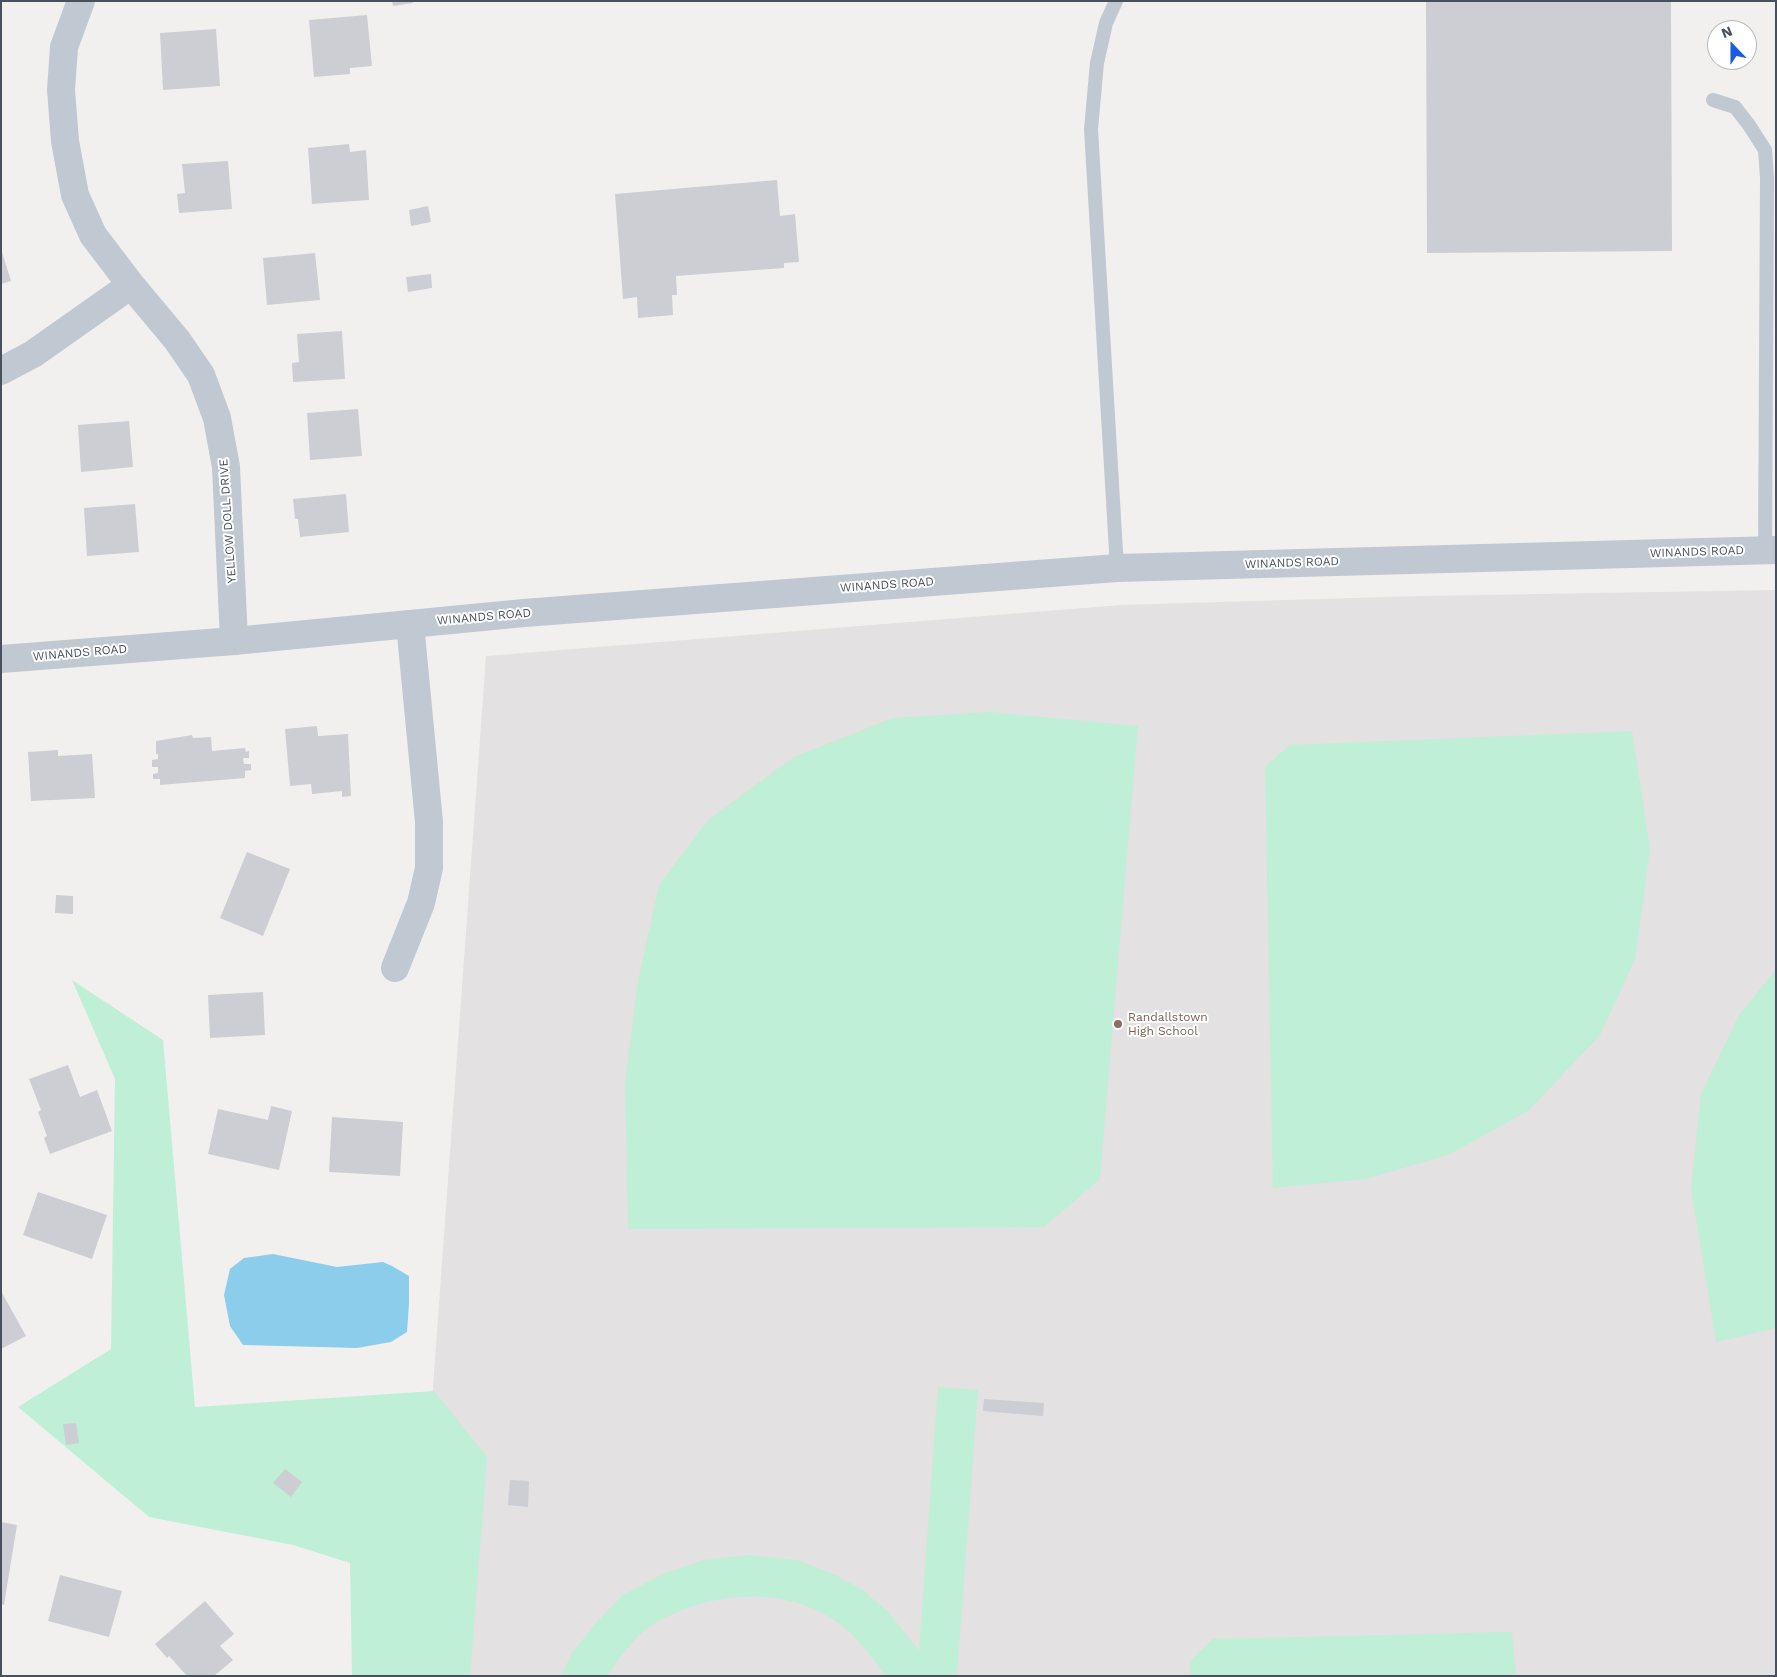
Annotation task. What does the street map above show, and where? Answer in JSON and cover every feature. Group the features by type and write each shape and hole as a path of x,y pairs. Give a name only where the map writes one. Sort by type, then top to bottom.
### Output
{"street":[{"name":"YELLOW DOLL DRIVE","path":"82,1 64,47 61,90 65,141 75,195 93,235 131,285 177,340 201,375 217,418 226,466 234,641"},
{"path":"1,371 33,354 131,285"},
{"name":"WINANDS ROAD","path":"1,659 234,641 524,613 1116,568 1770,550"},
{"path":"395,968 421,904 428,868 429,822 410,624"}],"lane":[{"path":"1116,1 1106,23 1097,63 1090,129 1116,568"},
{"path":"1713,100 1735,107 1765,150 1767,178 1770,550"}],"shaded area":[{"name":"Randallstown High School","path":"1776,590 1776,1676 412,1676 486,656 1121,605 1420,596"}],"green space":[{"path":"990,712 1138,726 1100,1179 1044,1227 628,1229 625,1083 638,981 659,885 708,820 794,757 893,718"},
{"path":"1632,731 1650,849 1635,959 1600,1035 1528,1111 1448,1155 1365,1179 1273,1188 1265,767 1290,745"},
{"path":"1776,970 1776,1328 1716,1342 1691,1188 1701,1094 1739,1015"},
{"path":"72,980 163,1040 195,1407 434,1391 487,1457 470,1676 352,1676 350,1563 293,1545 149,1517 18,1407 111,1349 115,1079"},
{"path":"938,1387 978,1390 957,1676 886,1676 853,1636 840,1624 818,1611 795,1602 770,1597 745,1597 720,1599 695,1606 671,1615 649,1627 632,1643 607,1676 561,1676 572,1653 594,1625 623,1595 663,1574 704,1560 750,1555 797,1560 835,1575 864,1591 889,1613 919,1651"},
{"path":"1512,1632 1516,1676 1190,1676 1190,1661 1213,1639"}],"water":[{"path":"273,1254 337,1267 383,1262 392,1266 409,1276 407,1332 391,1342 357,1348 243,1345 230,1326 224,1295 230,1269 244,1258"}],"building":[{"path":"392,1 412,1 413,3 393,6"},
{"path":"1426,1 1671,1 1672,251 1427,253"},
{"path":"367,15 372,66 350,68 350,74 314,77 309,20"},
{"path":"216,29 220,86 163,90 160,33"},
{"path":"349,144 350,152 366,150 369,200 312,204 308,148"},
{"path":"228,161 232,209 179,213 177,194 185,193 182,164"},
{"path":"777,180 780,216 795,214 799,262 784,263 784,268 676,276 677,295 672,295 673,315 638,318 637,297 623,299 615,194"},
{"path":"428,206 431,222 411,226 409,210"},
{"path":"1,249 11,281 1,284"},
{"path":"315,253 320,300 267,305 263,258"},
{"path":"431,274 432,288 408,292 406,277"},
{"path":"342,331 345,379 293,382 292,363 299,362 297,334"},
{"path":"358,409 362,456 310,460 307,413"},
{"path":"129,421 133,467 81,472 78,425"},
{"path":"346,494 349,532 300,537 298,519 295,519 293,499"},
{"path":"135,504 139,552 87,556 84,508"},
{"path":"317,726 318,736 348,734 351,796 342,797 342,791 312,794 311,784 290,786 285,729"},
{"path":"192,735 193,738 211,737 212,751 245,748 246,752 249,751 249,758 243,758 244,764 251,764 251,770 245,771 245,778 160,785 160,779 153,779 153,774 158,773 158,767 152,767 152,760 158,759 156,741"},
{"path":"58,750 58,756 92,754 95,798 31,801 28,752"},
{"path":"247,852 290,869 263,936 220,918"},
{"path":"56,895 73,896 73,914 55,913"},
{"path":"263,992 265,1035 210,1038 208,995"},
{"path":"68,1065 80,1097 97,1090 112,1131 50,1154 44,1138 47,1136 38,1112 41,1110 29,1079"},
{"path":"271,1106 292,1111 279,1170 208,1154 218,1109 268,1120"},
{"path":"332,1117 403,1122 400,1176 329,1172"},
{"path":"38,1192 107,1215 92,1259 23,1235"},
{"path":"1,1291 26,1336 1,1349"},
{"path":"984,1399 1044,1403 1043,1416 983,1411"},
{"path":"76,1423 79,1443 66,1445 63,1424"},
{"path":"285,1469 302,1482 291,1497 273,1483"},
{"path":"510,1480 529,1481 528,1507 508,1505"},
{"path":"1,1522 17,1525 4,1605 1,1604"},
{"path":"60,1575 122,1591 109,1637 48,1621"},
{"path":"205,1601 234,1634 220,1646 233,1660 214,1676 187,1676 155,1644"}],"place":[{"name":"Randallstown High School","path":"1118,1024"}]}
